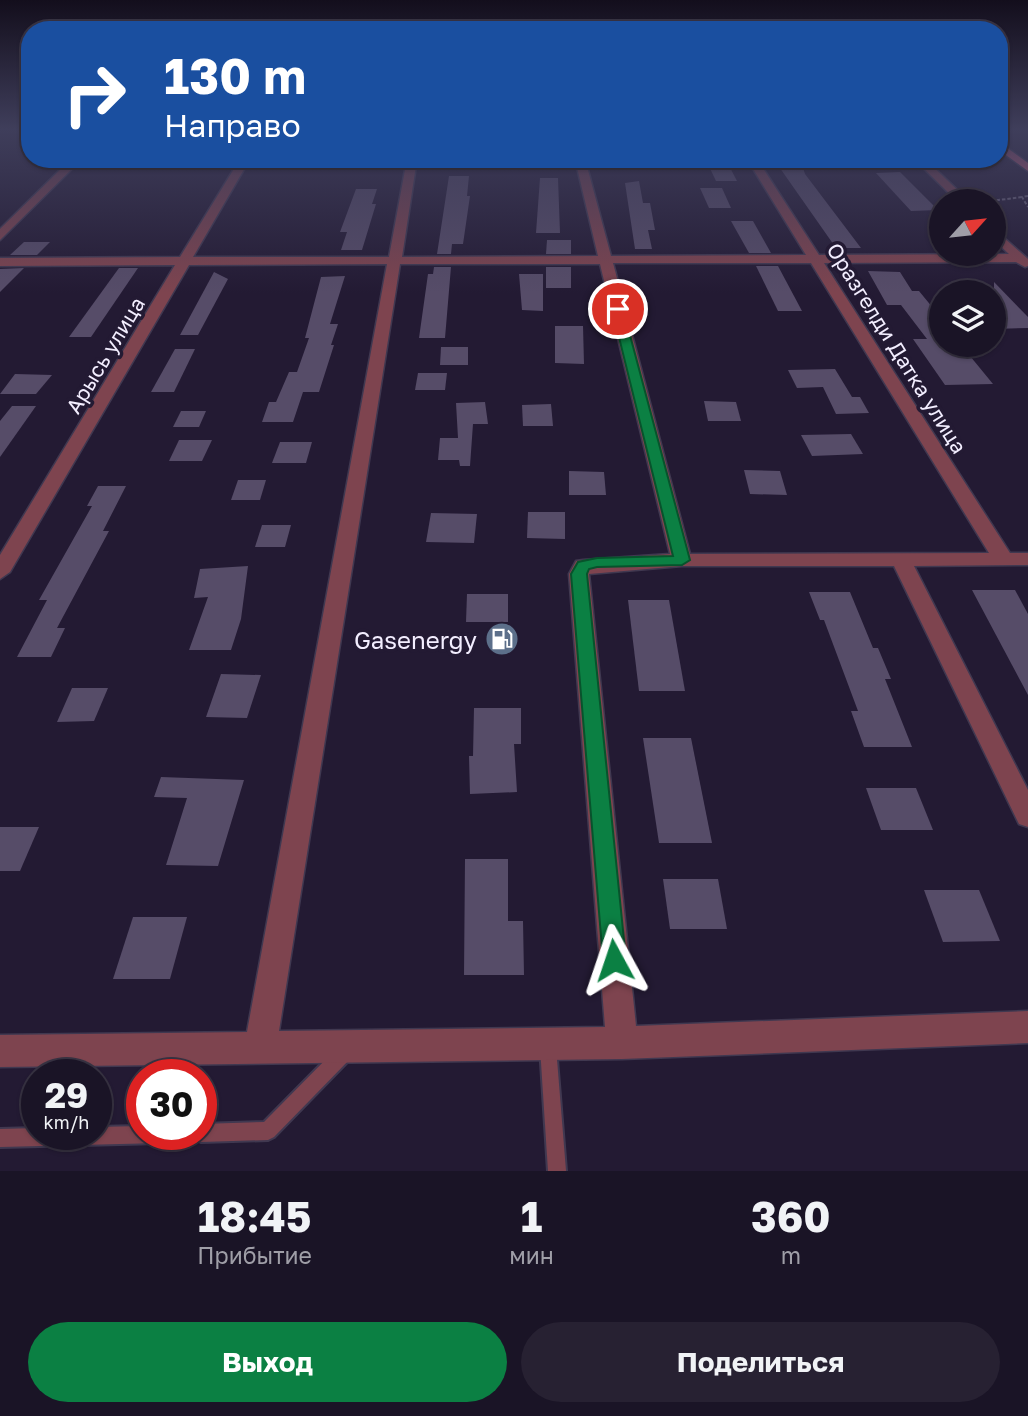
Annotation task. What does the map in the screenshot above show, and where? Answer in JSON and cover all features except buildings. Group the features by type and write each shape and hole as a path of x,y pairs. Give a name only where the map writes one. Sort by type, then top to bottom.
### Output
{"street":[{"path":"0,236 52,184"},
{"name":"Арысь улица","path":"0,572 231,184"},
{"path":"260,1047 408,184"},
{"path":"586,184 682,560"},
{"name":"Оразгелди Датка улица","path":"768,184 818,259 1004,560"},
{"path":"1006,244 1024,261"},
{"path":"0,262 395,259 1024,261"},
{"path":"622,1043 579,574 583,566 597,562 682,560 1028,559"},
{"path":"901,560 1028,816"},
{"path":"0,1051 260,1047 348,1049 622,1043 1028,1027"}],"lane":[{"path":"548,1044 557,1171"},
{"path":"217,1133 268,1131 348,1049"},
{"path":"0,1138 126,1135"}],"path":[{"path":"1023,197 1028,207"},
{"path":"1006,199 1028,197"}],"place":[{"name":"Gasenergy","path":"502,639"}],"route":[{"path":"614,960 579,574 583,566 597,562 682,560 618,309"}]}
